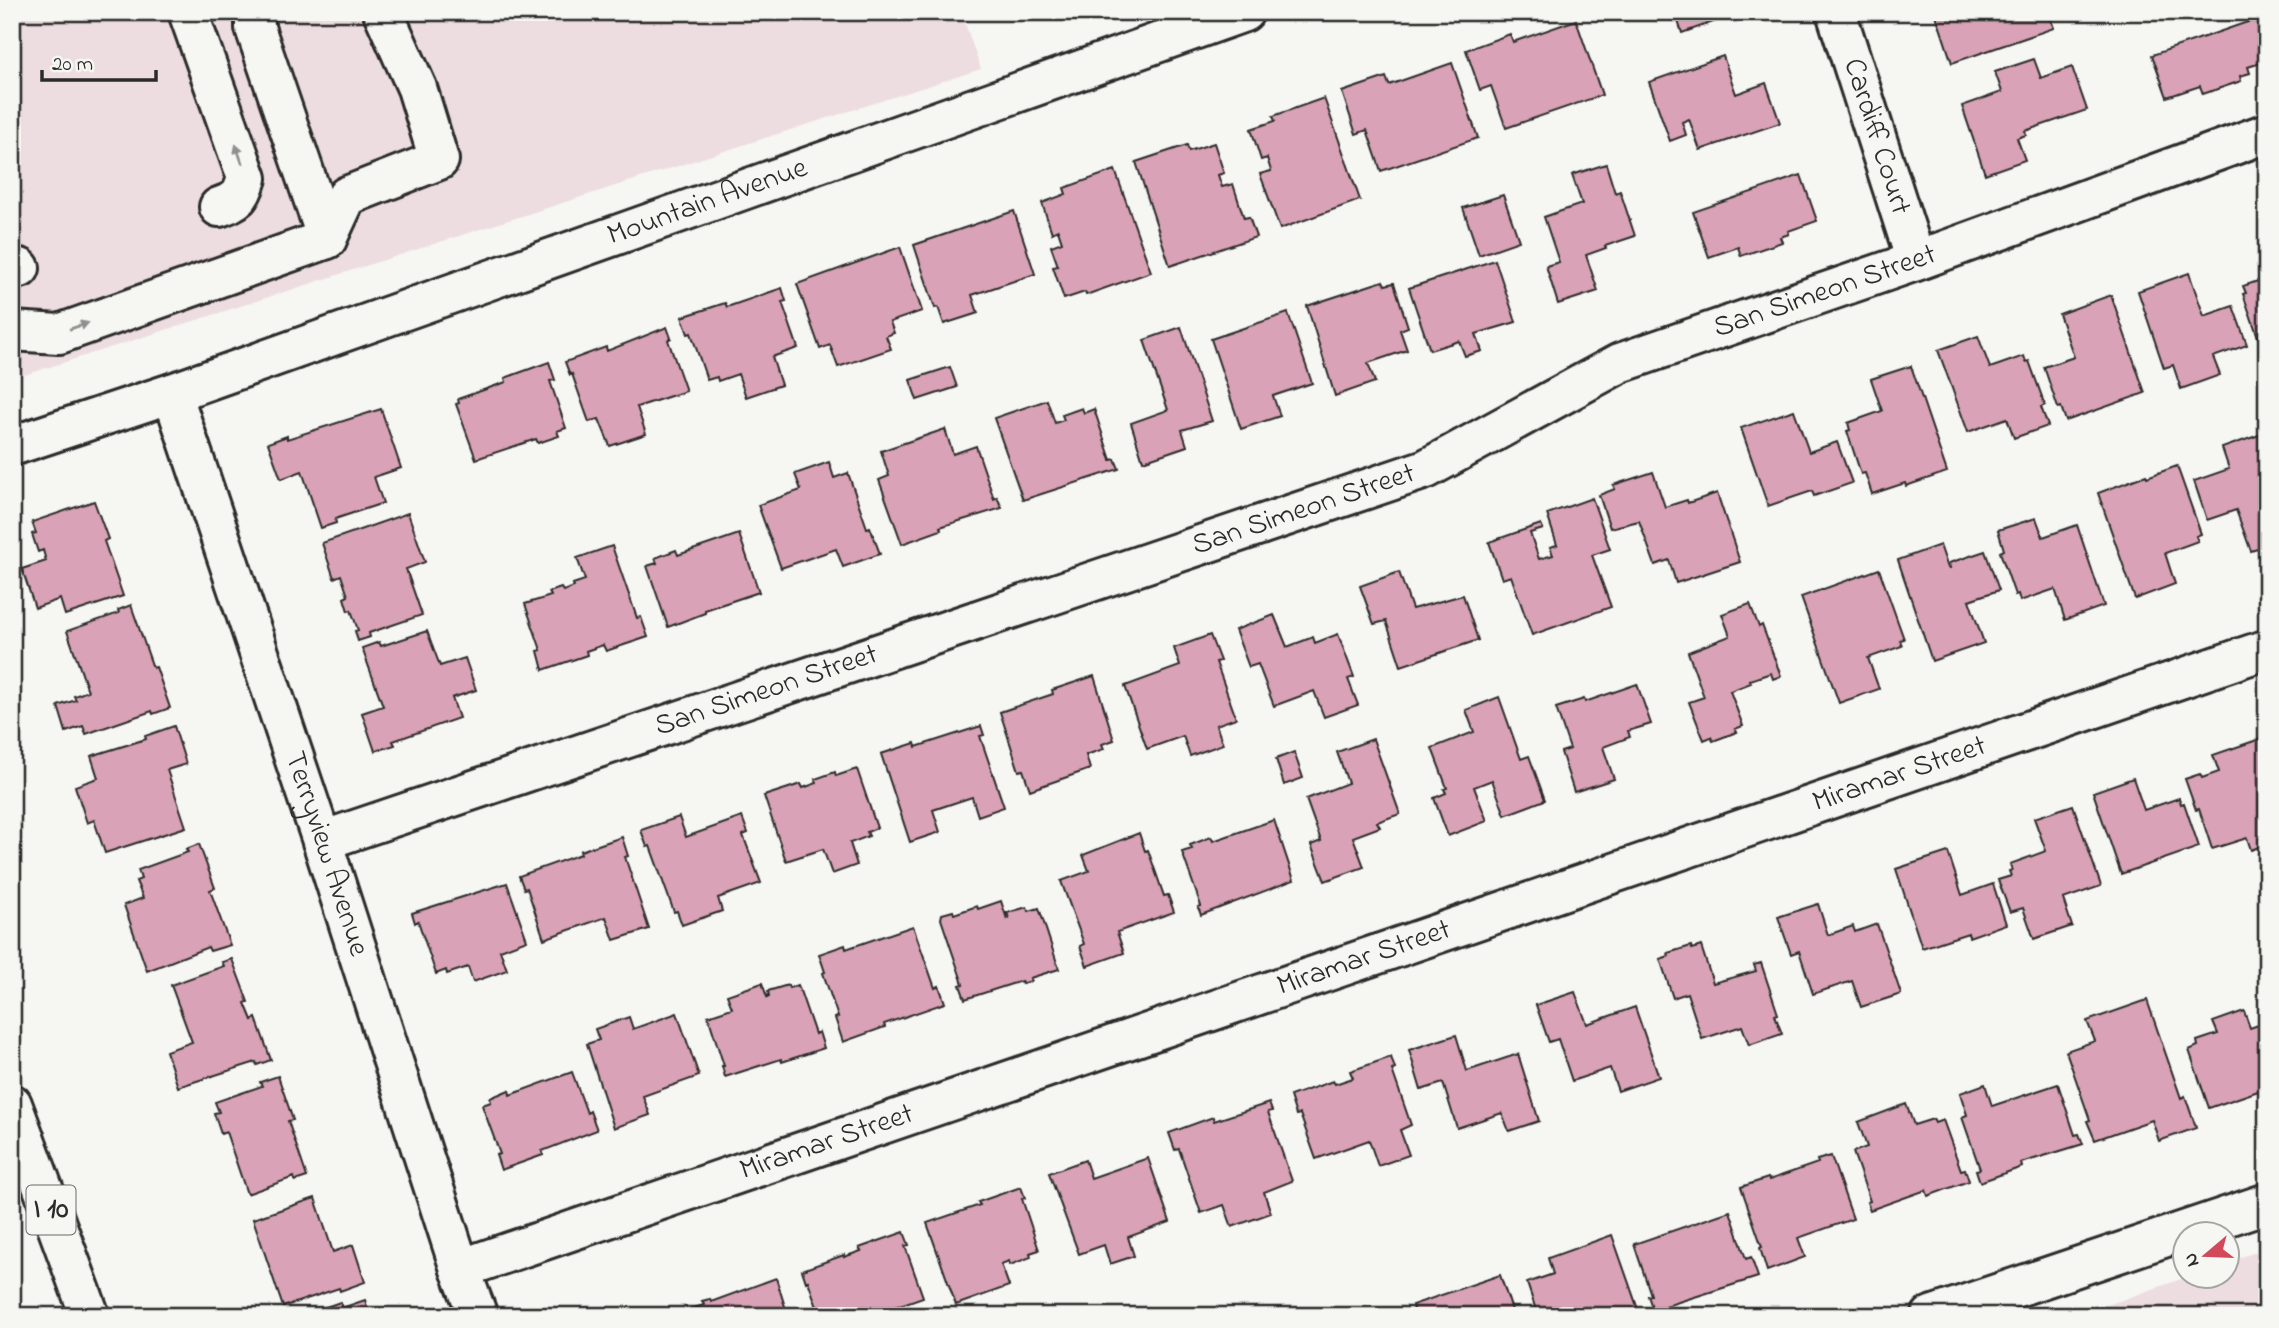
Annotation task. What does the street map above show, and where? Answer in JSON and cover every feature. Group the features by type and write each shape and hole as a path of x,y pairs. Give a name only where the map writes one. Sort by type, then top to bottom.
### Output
{"main road":[{"path":"188,12 247,178 236,201 219,207"},
{"path":"255,12 255,28 327,239"},
{"path":"12,331 59,334 327,239 347,196 439,160 417,88 383,12"},
{"name":"Mountain Avenue","path":"12,446 172,394 1244,12"},
{"name":"Cardiff Court","path":"1836,12 1916,261"},
{"name":"San Simeon Street","path":"322,841 1426,469 1620,363 1916,261 2267,133"},
{"name":"Terryview Avenue","path":"172,394 322,841 460,1269 478,1316"},
{"name":"Miramar Street","path":"460,1269 2267,649"},
{"name":"I 10","path":"12,1104 90,1316"},
{"path":"1931,1316 2267,1203"}],"shaded area":[{"path":"12,12 961,12 981,69 12,379"},
{"path":"2267,1248 2267,1316 2076,1316 2170,1283 2170,1290 2240,1290 2240,1257"}],"building":[{"path":"1675,12 1723,12 1725,18 1682,33"},
{"path":"1935,12 2048,12 2054,28 1952,63"},
{"path":"2262,17 2267,31 2267,61 2248,67 2250,73 2240,76 2241,81 2203,94 2200,86 2167,97 2152,55"},
{"path":"1576,20 1602,95 1506,128 1491,86 1480,90 1466,50 1510,34 1513,42"},
{"path":"1723,56 1736,94 1766,83 1780,123 1700,150 1689,119 1682,122 1686,135 1670,141 1649,82"},
{"path":"2034,59 2041,78 2072,67 2087,110 2025,131 2026,135 2017,138 2025,160 1985,174 1962,106 2002,92 1995,72"},
{"path":"1452,63 1478,138 1381,171 1367,130 1356,134 1342,92 1386,77 1389,85"},
{"path":"1324,98 1360,200 1280,229 1260,174 1271,171 1267,158 1261,160 1251,129 1275,121 1273,116"},
{"path":"1214,143 1224,173 1218,175 1222,187 1233,184 1244,218 1249,217 1256,237 1170,266 1136,162 1187,145 1189,151"},
{"path":"1606,164 1615,193 1620,191 1635,236 1586,255 1598,291 1558,304 1546,266 1559,262 1544,217 1582,204 1572,175"},
{"path":"1115,170 1151,272 1086,295 1085,292 1064,299 1053,267 1058,266 1051,246 1062,242 1058,230 1052,233 1042,203 1066,194 1064,188"},
{"path":"1801,175 1817,221 1788,231 1789,234 1780,237 1782,242 1741,256 1738,247 1709,257 1693,212"},
{"path":"1503,195 1519,241 1479,255 1463,208"},
{"path":"1014,211 1035,274 972,295 978,313 944,324 938,307 935,308 914,245"},
{"path":"900,247 922,311 890,322 894,333 886,336 891,349 838,367 830,345 820,349 797,284"},
{"path":"1495,260 1516,322 1476,334 1482,351 1465,356 1459,341 1430,350 1409,288"},
{"path":"2189,273 2204,316 2233,306 2247,345 2213,357 2220,375 2181,389 2173,365 2164,368 2138,291"},
{"path":"2267,278 2267,355 2243,294 2246,293 2243,286"},
{"path":"1383,281 1385,285 1394,283 1408,327 1400,330 1407,350 1368,363 1375,382 1335,396 1307,306"},
{"path":"782,288 786,301 782,302 798,348 772,357 781,385 746,397 738,374 718,381 717,377 707,380 691,333 688,334 682,317 725,303 727,307"},
{"path":"2111,295 2145,393 2066,421 2061,407 2058,408 2044,367 2074,357 2059,314"},
{"path":"1288,313 1312,383 1273,396 1280,416 1241,429 1211,339"},
{"path":"667,327 671,338 668,340 686,391 637,407 646,434 610,446 599,419 589,422 565,362 606,347 607,351"},
{"path":"1181,327 1212,421 1182,430 1187,446 1143,461 1131,423 1168,410 1144,340"},
{"path":"1978,336 1990,368 2024,356 2026,362 2029,361 2045,405 2041,407 2048,426 2014,438 2007,418 1968,432 1938,350"},
{"path":"549,362 555,380 550,381 566,428 557,431 559,436 538,443 536,439 476,459 456,404 459,403 458,399 506,382 505,378"},
{"path":"1911,366 1947,472 1872,494 1865,473 1861,474 1847,431 1850,430 1848,423 1882,411 1871,379"},
{"path":"950,367 957,387 917,400 910,380"},
{"path":"1047,400 1055,423 1064,420 1062,415 1082,408 1084,413 1094,409 1111,460 1115,459 1119,469 1023,500 994,418"},
{"path":"381,409 401,468 374,477 383,503 335,519 336,523 321,528 302,471 281,479 268,443"},
{"path":"1794,410 1809,452 1837,442 1852,483 1814,496 1812,491 1768,506 1741,428"},
{"path":"945,429 953,454 976,446 994,499 997,497 1002,508 940,527 941,530 902,544 879,480 889,476 881,451"},
{"path":"2265,433 2267,546 2251,551 2236,510 2207,520 2194,481 2229,469 2222,448"},
{"path":"829,462 834,478 848,473 867,528 870,527 880,554 843,567 836,549 781,568 758,505 801,490 795,474"},
{"path":"2177,466 2201,534 2196,536 2198,541 2165,553 2175,584 2135,599 2098,493"},
{"path":"1653,472 1665,507 1687,500 1688,503 1717,493 1740,562 1676,583 1669,560 1655,565 1639,521 1610,528 1599,495 1615,489 1613,485"},
{"path":"1592,498 1610,549 1592,555 1611,607 1532,635 1511,576 1502,579 1489,542 1541,524 1543,529 1530,533 1539,559 1553,555 1550,547 1557,545 1547,514"},
{"path":"94,501 108,539 104,541 123,596 65,615 60,599 35,608 22,569 46,561 43,550 38,552 32,534 36,533 32,522"},
{"path":"408,513 425,562 406,569 422,615 369,633 370,637 358,641 355,631 358,630 344,598 348,596 341,575 334,578 322,543"},
{"path":"2036,518 2043,537 2077,525 2104,606 2065,620 2055,589 2020,601 2018,594 2015,595 2000,552 2004,550 1998,530"},
{"path":"739,534 759,592 705,610 705,613 668,627 647,566 657,563 655,558 676,550 678,555"},
{"path":"1940,545 1948,568 1949,563 1985,551 1999,590 1969,600 1984,643 1932,661 1898,560"},
{"path":"612,546 637,618 641,617 648,637 606,651 603,645 586,651 587,655 543,670 538,651 541,650 525,604 551,596 549,592 574,587 573,584 585,580 577,558"},
{"path":"1879,569 1904,639 1900,640 1902,646 1868,658 1879,689 1839,703 1801,597"},
{"path":"1399,572 1412,609 1463,595 1478,640 1401,666 1386,621 1374,624 1360,586"},
{"path":"1750,604 1759,627 1762,625 1781,676 1773,679 1771,673 1730,691 1743,726 1735,729 1737,732 1713,741 1711,737 1704,740 1689,702 1704,697 1688,652 1730,636 1722,614"},
{"path":"131,605 170,708 153,714 152,711 86,734 83,726 66,732 58,706 76,700 74,696 88,691 67,631 119,613 118,610"},
{"path":"1274,615 1287,647 1313,637 1315,643 1338,634 1354,677 1348,679 1358,705 1324,717 1314,691 1274,706 1258,664 1249,667 1235,630"},
{"path":"427,631 440,666 465,658 476,690 452,698 459,718 393,741 395,745 375,751 362,713 383,706 362,648 379,642 381,646"},
{"path":"1210,635 1220,661 1216,662 1236,718 1216,725 1223,744 1190,756 1183,736 1147,749 1125,686 1180,666 1174,648"},
{"path":"1094,676 1114,740 1102,744 1104,749 1086,755 1090,769 1030,790 1023,770 1019,771 1000,712 1053,694 1052,690"},
{"path":"1637,684 1651,724 1628,731 1630,737 1603,747 1614,779 1574,792 1561,752 1570,749 1556,708 1584,699 1585,702"},
{"path":"1499,697 1521,759 1529,756 1545,800 1505,815 1492,780 1474,787 1487,821 1448,836 1434,798 1446,793 1444,789 1447,788 1432,748 1474,732 1466,710"},
{"path":"174,726 186,764 167,770 186,827 105,853 94,820 87,823 75,786 98,778 91,756 146,739 145,736"},
{"path":"981,726 984,735 980,736 1004,807 978,816 972,797 933,810 940,832 910,842 881,754 915,743 916,747"},
{"path":"2266,737 2267,844 2251,850 2247,838 2212,849 2199,809 2196,810 2185,779 2200,774 2202,778 2219,772 2213,755"},
{"path":"1373,739 1400,814 1377,822 1380,827 1353,837 1364,867 1325,881 1311,845 1321,841 1306,799 1348,783 1337,752"},
{"path":"1294,752 1303,778 1284,785 1276,759"},
{"path":"857,769 877,828 867,832 869,836 850,843 857,865 832,874 823,849 786,861 764,796 801,784 803,788 817,783 815,779 835,772 836,776"},
{"path":"2133,778 2144,810 2179,798 2181,804 2184,803 2199,847 2121,874 2093,792"},
{"path":"2073,805 2101,886 2063,899 2072,926 2034,939 2023,908 2010,912 1998,880 2011,876 2010,864 2046,851 2034,818"},
{"path":"679,817 686,837 742,817 748,833 743,835 761,883 718,898 722,911 682,925 677,911 674,912 650,846 647,847 641,830"},
{"path":"1274,820 1294,880 1201,915 1198,907 1201,906 1182,852 1192,849 1190,845 1211,837 1213,841"},
{"path":"1139,833 1164,896 1168,895 1174,912 1117,932 1124,953 1087,966 1080,946 1084,944 1061,881 1089,871 1083,855"},
{"path":"622,837 628,856 625,857 649,929 614,940 606,917 544,939 527,888 524,889 519,876"},
{"path":"199,844 215,888 210,890 230,945 210,951 208,947 147,971 124,905 143,898 136,881 141,879 138,870 188,852 186,849"},
{"path":"1948,852 1962,895 1993,884 2006,924 1969,937 1968,933 1922,948 1896,869"},
{"path":"507,883 527,940 500,950 507,970 473,982 468,967 447,974 446,970 436,974 418,921 415,923 412,913"},
{"path":"1001,901 1007,919 1007,913 1027,907 1029,911 1039,908 1059,969 1030,978 1031,981 1022,984 1021,981 965,999 960,985 963,984 941,919 942,914 953,911 954,914 977,906 978,909"},
{"path":"1818,904 1828,935 1853,926 1855,932 1877,924 1901,994 1861,1007 1852,981 1813,994 1799,951 1791,954 1778,917"},
{"path":"913,926 935,988 939,986 945,1003 884,1024 885,1027 843,1042 819,954 845,945 846,949"},
{"path":"1691,946 1692,949 1701,946 1713,983 1756,971 1754,965 1761,963 1782,1034 1749,1045 1742,1026 1702,1039 1687,993 1673,998 1660,959 1669,956 1668,953"},
{"path":"232,959 248,1002 245,1003 252,1020 256,1018 271,1060 257,1065 256,1062 178,1087 166,1051 192,1042 171,985 224,966 222,962"},
{"path":"762,983 767,997 768,991 798,985 815,1034 819,1032 824,1048 725,1077 708,1016 732,1008 727,995"},
{"path":"1575,992 1587,1024 1635,1007 1659,1077 1618,1091 1610,1068 1572,1081 1558,1039 1549,1042 1536,1005"},
{"path":"2147,1000 2181,1098 2185,1096 2196,1128 2159,1141 2152,1120 2095,1140 2066,1051 2095,1041 2087,1021"},
{"path":"2244,1011 2250,1028 2267,1022 2267,1088 2209,1108 2189,1050 2198,1046 2197,1041 2218,1034 2213,1022"},
{"path":"677,1013 699,1076 643,1096 650,1115 614,1128 587,1044 599,1040 595,1029 629,1017 633,1029"},
{"path":"1456,1035 1467,1071 1518,1054 1539,1121 1509,1131 1502,1113 1457,1128 1443,1083 1421,1090 1409,1050"},
{"path":"1391,1057 1395,1069 1392,1070 1411,1125 1400,1130 1409,1155 1378,1166 1369,1140 1316,1159 1300,1114 1296,1115 1290,1096 1333,1081 1335,1084 1353,1078 1350,1071"},
{"path":"572,1072 587,1113 590,1111 597,1130 542,1151 543,1155 501,1170 496,1155 500,1154 482,1105 491,1102 490,1098 509,1090 510,1095"},
{"path":"278,1076 293,1120 288,1121 307,1177 295,1181 294,1177 247,1194 226,1132 221,1134 214,1113 219,1112 215,1102 262,1086 260,1082"},
{"path":"1985,1084 1992,1106 2058,1084 2075,1135 2079,1134 2083,1144 2021,1163 2022,1167 1980,1182 1976,1170 1980,1169 1962,1117 1967,1115 1960,1093"},
{"path":"1269,1103 1272,1111 1268,1112 1292,1181 1264,1192 1271,1213 1232,1227 1224,1205 1201,1213 1179,1149 1175,1150 1169,1133 1213,1117 1214,1121"},
{"path":"1906,1104 1914,1125 1933,1119 1935,1123 1943,1120 1961,1170 1965,1169 1969,1181 1928,1196 1926,1190 1870,1210 1867,1202 1870,1201 1853,1152 1867,1147 1858,1122"},
{"path":"1831,1156 1853,1219 1798,1238 1805,1257 1767,1271 1760,1248 1762,1247 1741,1187 1768,1178 1769,1180"},
{"path":"1148,1158 1170,1222 1128,1237 1134,1256 1110,1264 1104,1245 1079,1254 1049,1173 1085,1160 1091,1178"},
{"path":"1021,1187 1025,1198 1022,1199 1039,1250 1030,1253 1031,1257 1010,1265 1009,1261 1001,1264 1009,1286 956,1305 927,1223 980,1205 978,1202"},
{"path":"315,1198 333,1252 353,1245 365,1282 283,1307 253,1219"},
{"path":"1730,1211 1746,1259 1751,1257 1758,1277 1653,1310 1648,1296 1651,1295 1634,1244"},
{"path":"904,1232 909,1245 905,1246 923,1297 869,1316 820,1316 802,1270 861,1251 859,1248"},
{"path":"1612,1235 1640,1315 1538,1316 1527,1283 1553,1274 1548,1258"},
{"path":"1500,1275 1514,1316 1416,1316 1412,1305"},
{"path":"776,1278 788,1316 686,1316 684,1311 704,1305 702,1301 710,1299 711,1302"},
{"path":"365,1300 370,1316 300,1316 340,1302 342,1308"}]}
